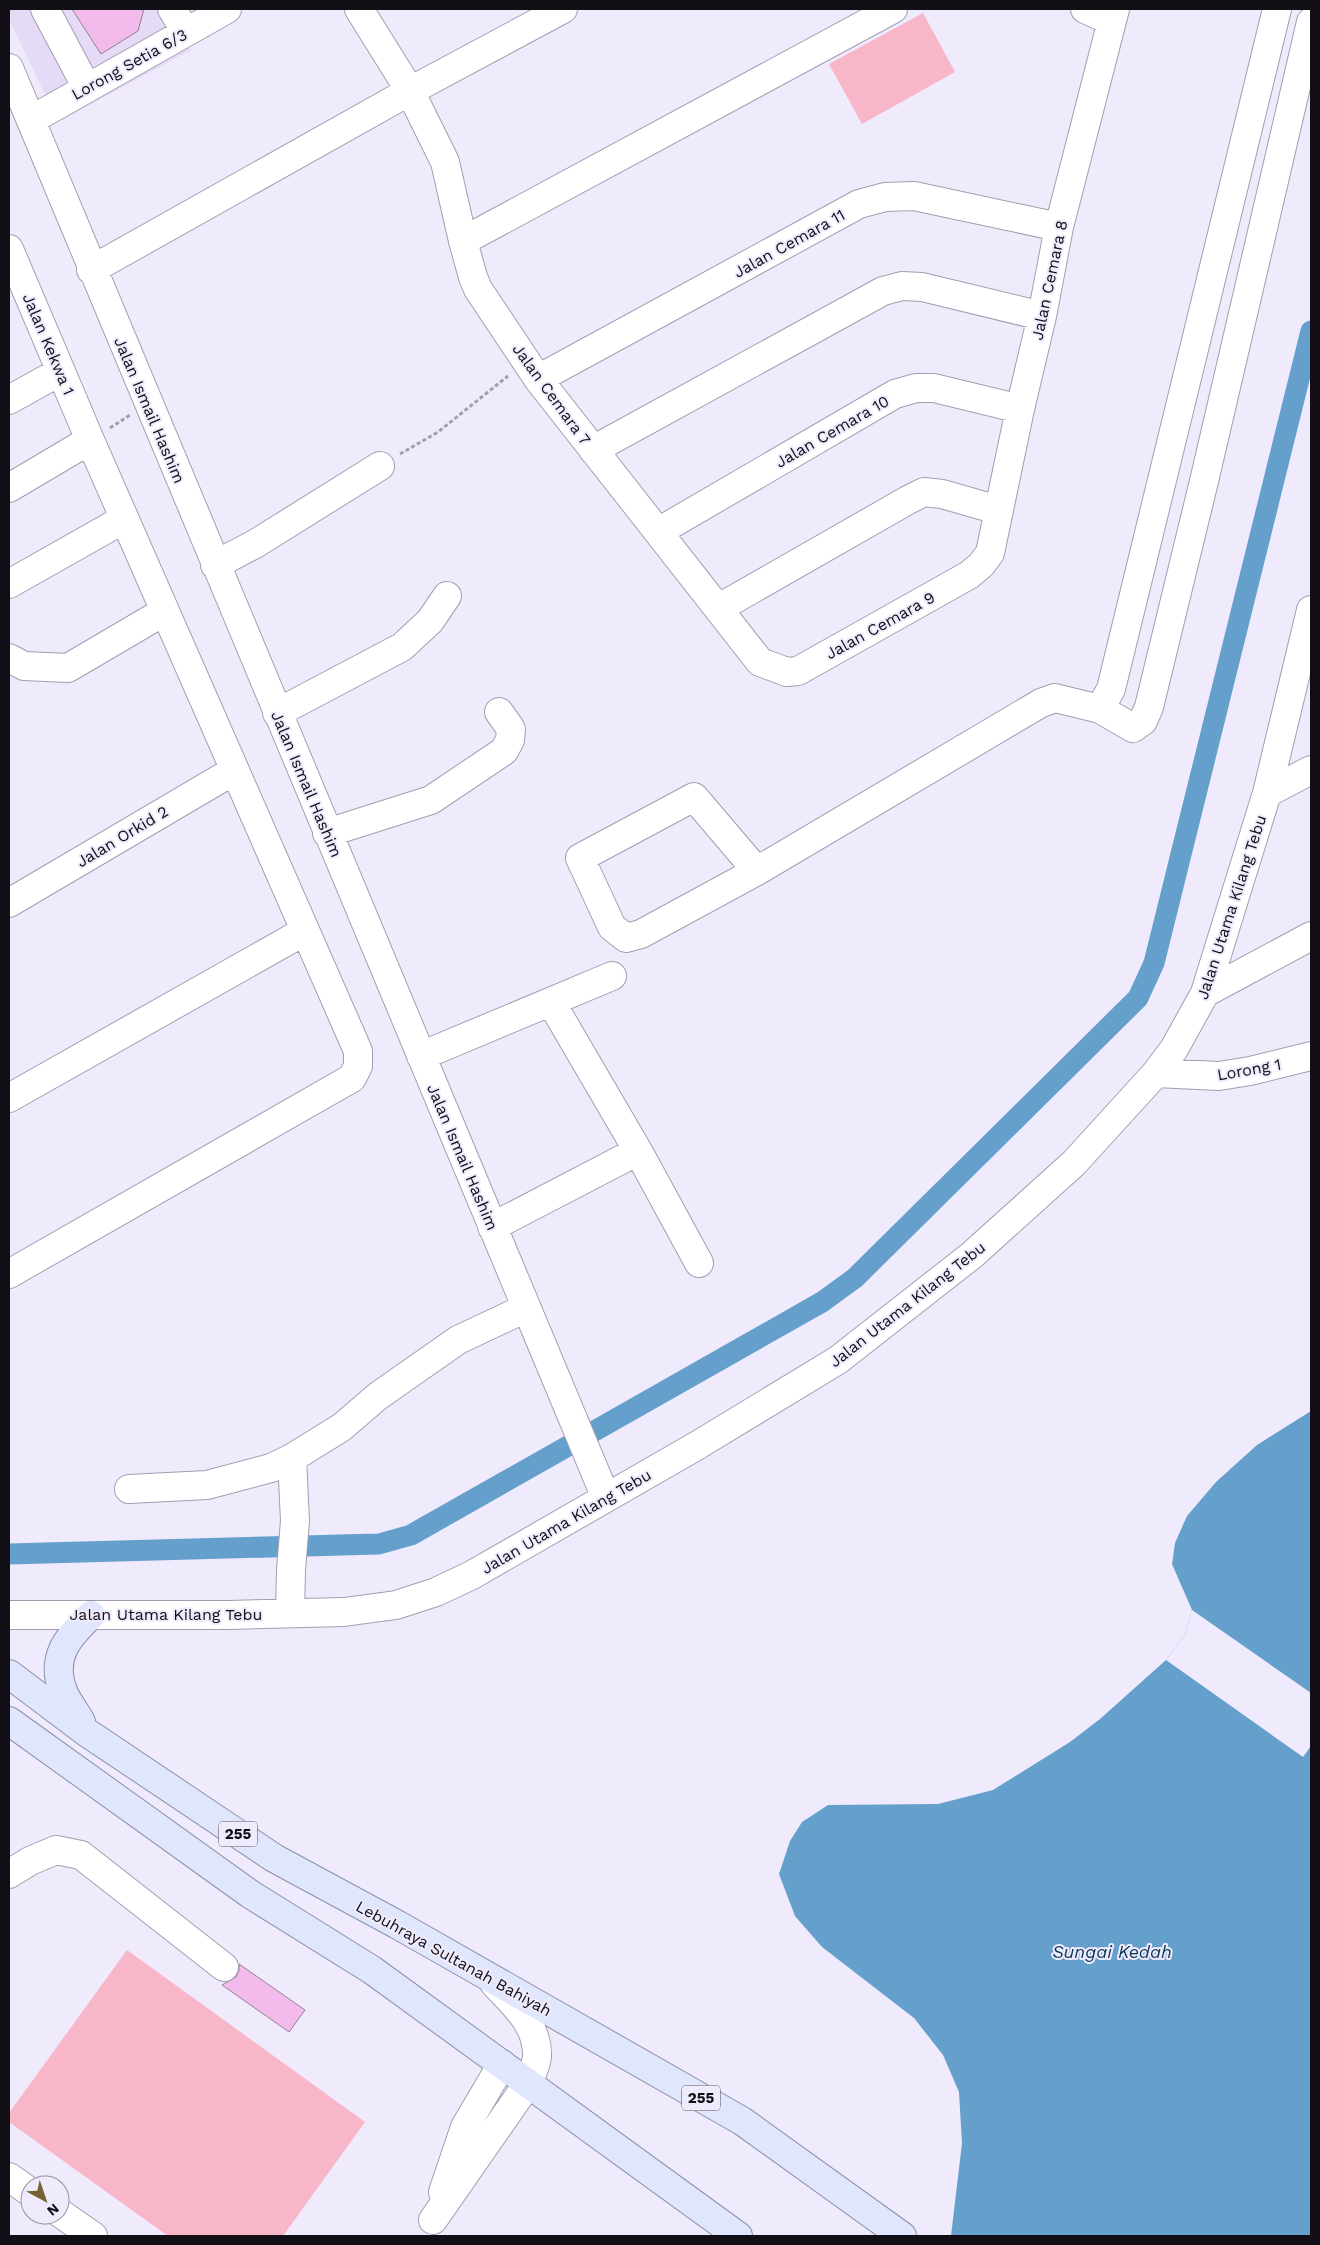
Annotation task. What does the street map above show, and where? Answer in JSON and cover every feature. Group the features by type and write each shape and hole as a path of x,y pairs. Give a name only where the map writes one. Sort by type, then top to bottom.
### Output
{"main road":[{"path":"86,1732 63,1692 59,1672 61,1652 70,1635 91,1615"},
{"name":"Lebuhraya Sultanah Bahiyah","path":"9,1674 86,1732 274,1858 742,2121 902,2236"},
{"name":"255","path":"9,1721 250,1894 372,1970 529,2082 738,2236"}],"street":[{"path":"45,9 87,88"},
{"path":"172,9 186,32"},
{"name":"Lorong Setia 6/3","path":"31,120 227,9"},
{"name":"Jalan Cemara 7","path":"358,9 410,91 445,162 472,277 478,290 538,379 760,662"},
{"path":"91,270 410,91 563,9"},
{"path":"463,241 893,9"},
{"path":"1084,9 1113,15"},
{"path":"1100,709 1111,689 1277,9"},
{"name":"Jalan Cemara 8","path":"990,553 1020,409 1042,316 1059,227 1113,15"},
{"path":"757,871 694,797 580,858 612,928 626,938 641,934 757,871 1041,702 1055,698 1100,709 1132,728 1143,721 1149,707 1205,477 1311,22"},
{"name":"Jalan Ismail Hashim","path":"9,68 91,270 606,1498"},
{"name":"Jalan Cemara 11","path":"538,379 859,204 885,197 914,196 1059,227"},
{"name":"Jalan Kekwa 1","path":"9,249 19,302 61,371 358,1052 358,1066 352,1078 9,1274"},
{"path":"593,450 883,291 902,286 922,287 1042,316"},
{"path":"9,400 61,371"},
{"name":"Jalan Cemara 10","path":"658,532 895,394 916,388 934,388 1020,409"},
{"path":"9,488 90,440"},
{"path":"215,565 255,544 380,466"},
{"path":"1165,469 1205,477"},
{"path":"719,608 924,492 942,494 998,510"},
{"path":"9,584 124,519"},
{"name":"Jalan Cemara 9","path":"760,662 781,670 798,671 969,575 981,565 990,553"},
{"path":"277,713 402,647 430,621 447,596"},
{"name":"Jalan Utama Kilang Tebu","path":"9,1615 344,1612 396,1605 436,1592 472,1575 606,1498 838,1360 880,1329 972,1255 1074,1164 1156,1073 1189,1025 1205,993 1267,793 1311,610"},
{"path":"16,662 68,668 165,611"},
{"path":"328,833 431,800 494,759 504,751 510,740 511,729 499,712"},
{"name":"Jalan Orkid 2","path":"9,903 234,770"},
{"path":"1267,793 1311,770"},
{"path":"9,1098 305,931"},
{"path":"1205,993 1311,936"},
{"path":"421,1056 612,976"},
{"path":"552,1002 638,1151 699,1263"},
{"name":"Lorong 1","path":"1156,1073 1219,1076 1250,1071 1311,1056"},
{"path":"492,1227 638,1151"},
{"path":"129,1489 207,1485 271,1468 292,1458 342,1427 378,1396 458,1340 526,1308"},
{"path":"290,1613 290,1570 295,1521 292,1458"},
{"path":"9,1874 30,1861 56,1850 81,1855 224,1967"},
{"path":"431,2228 529,2082 537,2057 535,2035 526,2018 490,1978"},
{"path":"431,2228 465,2127 502,2064"},
{"path":"9,2177 20,2185"},
{"path":"70,2220 93,2236"}],"path":[{"path":"380,466 438,432 514,372 538,379"},
{"path":"90,440 148,404"}],"shaded area":[{"path":"9,9 163,9 191,50 58,122 9,19"},
{"path":"923,13 955,72 862,124 829,64"},
{"path":"127,1950 365,2122 283,2236 168,2236 9,2122 9,2113"}],"water":[{"name":"Sungai Kedah","path":"1311,1411 1311,2236 951,2236 962,2143 959,2092 943,2055 914,2018 822,1947 795,1916 779,1874 790,1841 802,1822 828,1805 938,1804 993,1790 1070,1742 1100,1719 1166,1660 1185,1635 1192,1610 1172,1564 1175,1543 1187,1516 1216,1482 1257,1445"}],"pier":[{"path":"1192,1610 1311,1693 1311,1746 1303,1757 1166,1660 1185,1635"}],"building":[{"path":"72,9 144,9 138,31 101,54"},
{"path":"239,1964 305,2010 289,2032 222,1985 236,1977"}],"waterway":[{"path":"9,1554 379,1544 411,1535 822,1302 855,1278 1138,998 1154,963 1311,331"}]}
